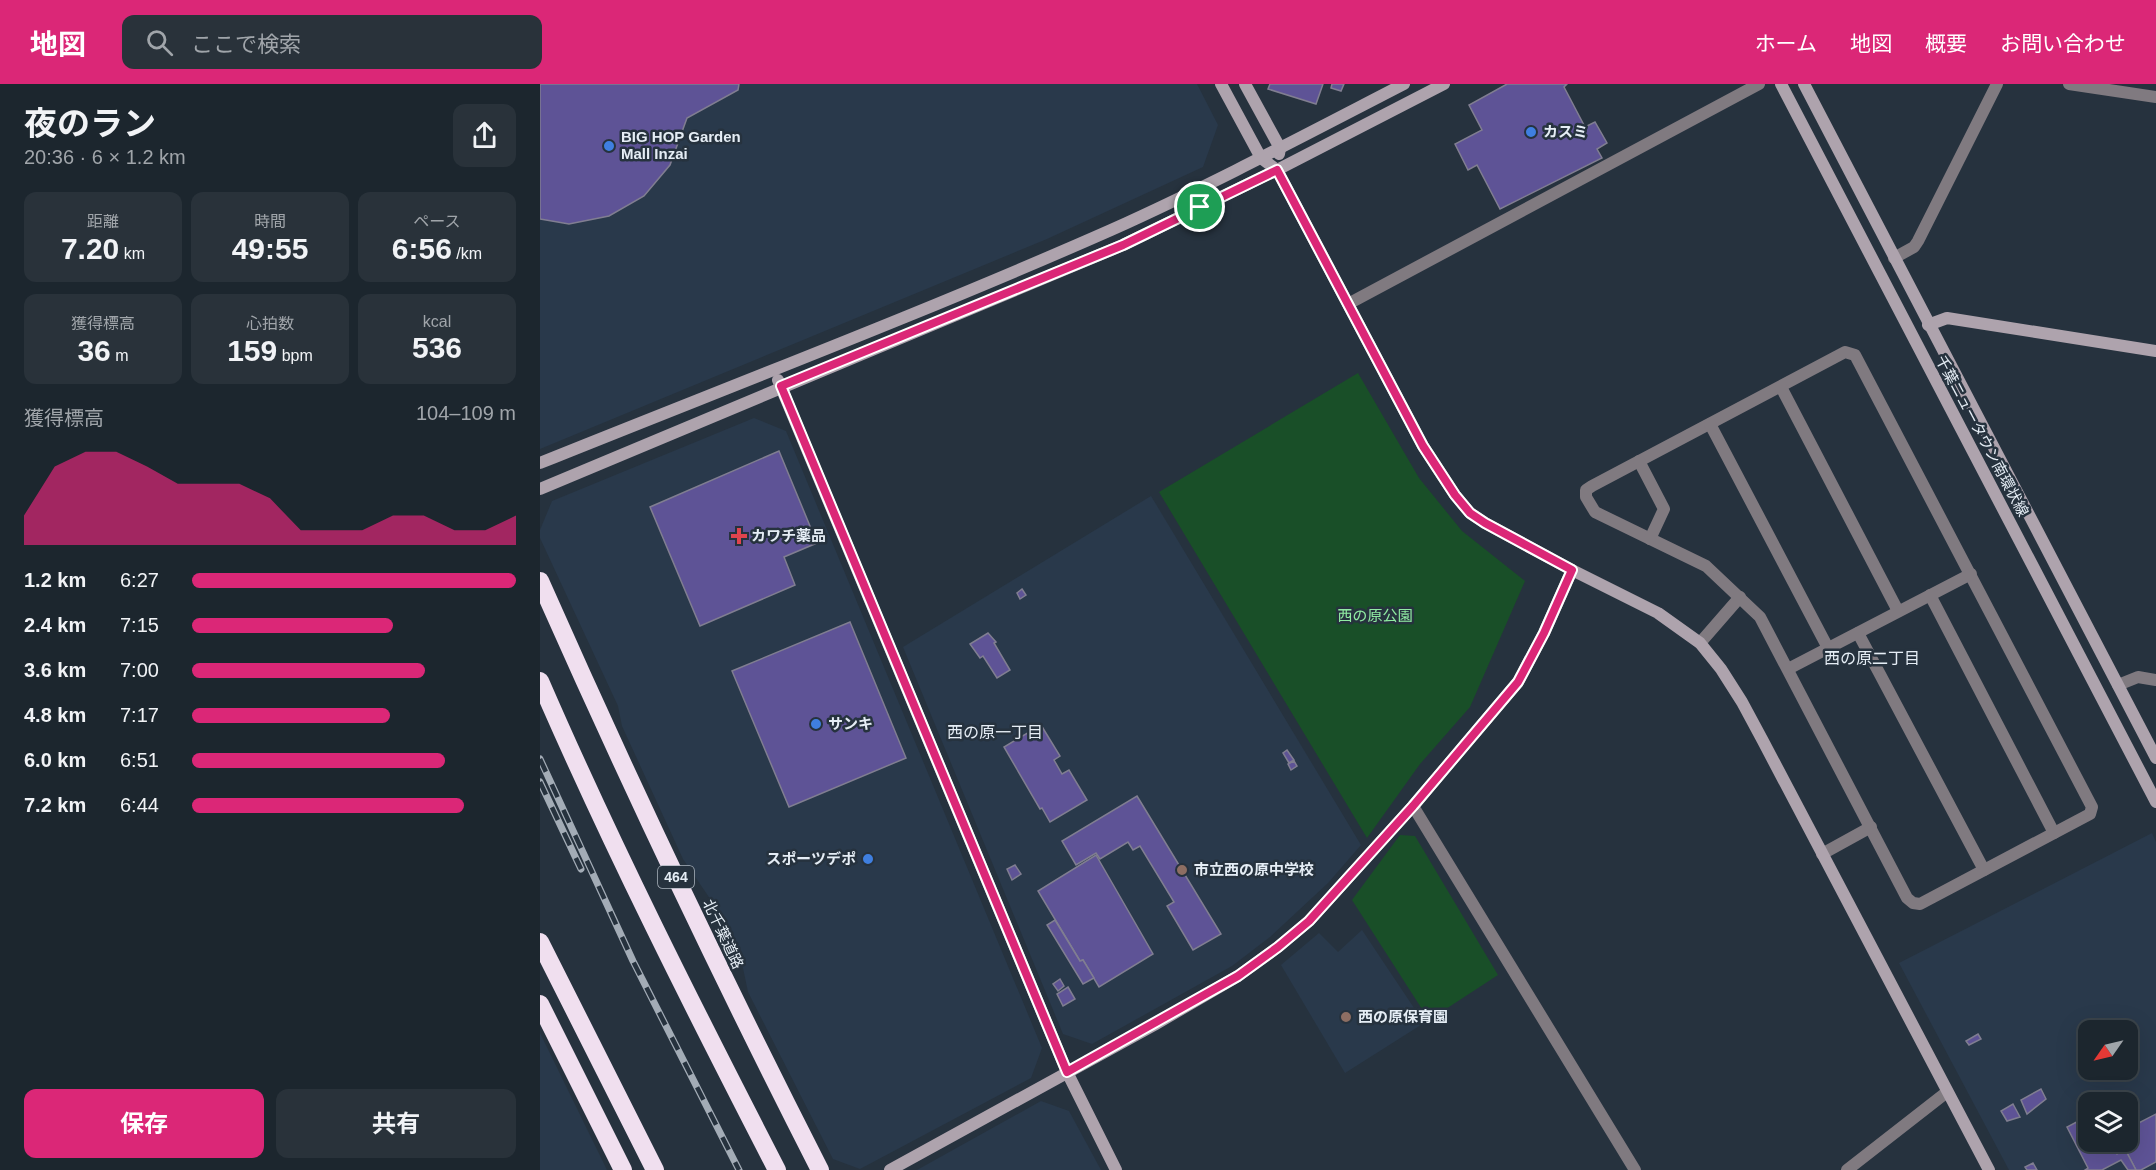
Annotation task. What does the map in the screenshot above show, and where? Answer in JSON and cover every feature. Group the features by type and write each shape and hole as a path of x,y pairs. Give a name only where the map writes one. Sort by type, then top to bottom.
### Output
{"highway":[{"name":"北千葉道路","path":"540,580 602,722 744,1020 820,1170"},
{"name":"464","path":"540,681 708,1037 777,1170"},
{"path":"540,942 655,1170"},
{"path":"540,1004 623,1170"}],"street":[{"path":"1221,84 1261,158 1277,170 1423,446 1455,495 1470,513 1572,570 1658,613 1700,643 1720,669 1742,702 1989,1170"},
{"path":"1245,84 1280,148 1277,170"},
{"path":"540,463 920,311 1112,229 1261,158 1404,84"},
{"path":"540,489 781,386 1123,245 1277,170 1444,84"},
{"path":"1348,304 1759,84"},
{"name":"千葉ニュータウン南環状線","path":"1781,84 2156,802"},
{"name":"千葉ニュータウン南環状線","path":"1804,84 2156,758"},
{"path":"1894,258 1918,241 1997,84"},
{"path":"2069,84 2156,98"},
{"path":"1928,325 1947,318 2156,351"},
{"path":"1845,352 1855,355 2092,807 2090,814 1920,904 1913,903 1907,898 1760,617 1706,566 1595,512 1586,497 1586,490 1592,486 1710,424 1845,352"},
{"path":"774,369 1067,1072 1116,1170"},
{"path":"1781,387 1898,611"},
{"path":"1710,424 1828,648"},
{"path":"1639,461 1664,509 1650,539"},
{"path":"890,1170 1227,982 1278,947 1323,907 1413,806 1518,682 1544,633 1572,570"},
{"path":"1788,669 1971,574"},
{"path":"1930,595 2054,833"},
{"path":"1700,643 1740,597"},
{"path":"1858,633 1984,870"},
{"path":"2118,685 2138,677 2156,680"},
{"path":"1413,806 1635,1170"},
{"path":"1822,854 1871,827"},
{"path":"1847,1170 1947,1092"}],"shaded area":[{"path":"540,84 1197,84 1218,125 1203,167 1047,239 540,449"},
{"path":"754,418 786,431 1042,1048 1031,1078 860,1169 833,1159 748,992 743,968 715,906 683,859 622,726 618,706 540,538 540,530 552,501"},
{"path":"1151,496 1361,845 1328,883 1270,937 1232,966 1092,1044 1063,1034 903,647"},
{"path":"2152,833 2156,842 2156,1170 2009,1170 1899,963"},
{"path":"1362,930 1424,1023 1345,1073 1281,965 1319,933 1338,952"},
{"path":"540,1033 607,1170 540,1170"},
{"path":"1041,1101 1069,1111 1101,1170 917,1170"}],"green space":[{"name":"西の原公園","path":"1358,373 1419,478 1462,531 1525,581 1470,707 1420,764 1367,838 1159,492"},
{"path":"1400,835 1415,836 1498,975 1429,1020 1352,900"}],"building":[{"name":"BIG HOP Garden Mall Inzai","path":"540,84 739,84 738,90 687,118 670,165 644,196 609,216 569,224 540,219"},
{"path":"1270,84 1323,84 1316,104 1268,89"},
{"path":"1332,84 1344,84 1341,91 1331,88"},
{"path":"1507,84 1567,84 1564,87 1585,127 1595,122 1607,143 1597,149 1602,158 1500,209 1477,165 1468,170 1455,144 1482,130 1469,105"},
{"path":"779,451 817,543 784,557 795,585 700,626 650,507"},
{"path":"1022,589 1026,595 1020,599 1017,593"},
{"path":"850,622 906,758 789,807 732,671"},
{"path":"988,633 996,642 994,643 1010,670 997,678 983,656 980,658 970,644"},
{"path":"1041,725 1060,756 1054,760 1062,774 1069,770 1087,800 1050,822 1004,747"},
{"path":"1287,750 1294,760 1289,763 1283,753"},
{"path":"1294,761 1297,766 1291,770 1288,764"},
{"path":"1137,796 1221,934 1193,950 1167,906 1174,902 1140,846 1133,850 1128,842 1100,859 1096,853 1076,865 1062,841"},
{"path":"1096,855 1153,954 1099,987 1083,960 1080,961 1038,891"},
{"path":"1015,865 1021,874 1012,880 1007,869"},
{"path":"1055,920 1080,961 1083,960 1094,978 1083,984 1047,925"},
{"path":"1060,979 1064,986 1058,991 1053,984"},
{"path":"1068,987 1075,999 1063,1006 1057,994"},
{"path":"1978,1034 1981,1039 1969,1045 1966,1041"},
{"path":"2041,1089 2046,1099 2027,1114 2021,1100"},
{"path":"2013,1104 2020,1117 2007,1121 2001,1111"},
{"path":"2156,1114 2156,1162 2141,1170 2136,1170 2127,1152 2138,1152 2138,1123"},
{"path":"2078,1121 2078,1148 2067,1127"},
{"path":"2080,1152 2116,1152 2117,1154 2127,1152 2136,1170 2128,1170 2121,1160 2102,1170 2085,1170 2088,1168"},
{"path":"2033,1163 2037,1170 2027,1170 2025,1167"}],"railway":[{"path":"540,759 633,961 739,1170"},
{"path":"540,782 581,869"}],"place":[{"name":"カスミ","path":"1531,132"},
{"name":"BIG HOP Garden Mall Inzai","path":"609,146"},
{"name":"カワチ薬品","path":"739,536"},
{"name":"サンキ","path":"816,724"},
{"name":"スポーツデポ","path":"868,859"},
{"name":"市立西の原中学校","path":"1182,870"},
{"name":"西の原保育園","path":"1346,1017"}],"district":[{"name":"西の原二丁目","path":"1872,658"},
{"name":"西の原一丁目","path":"995,732"}],"route":[{"path":"1277,170 1423,446 1455,495 1470,513 1485,523 1572,570 1544,633 1518,682 1413,806 1309,921 1238,976 1067,1072 781,386 1123,245 1200,207 1277,170"}]}
